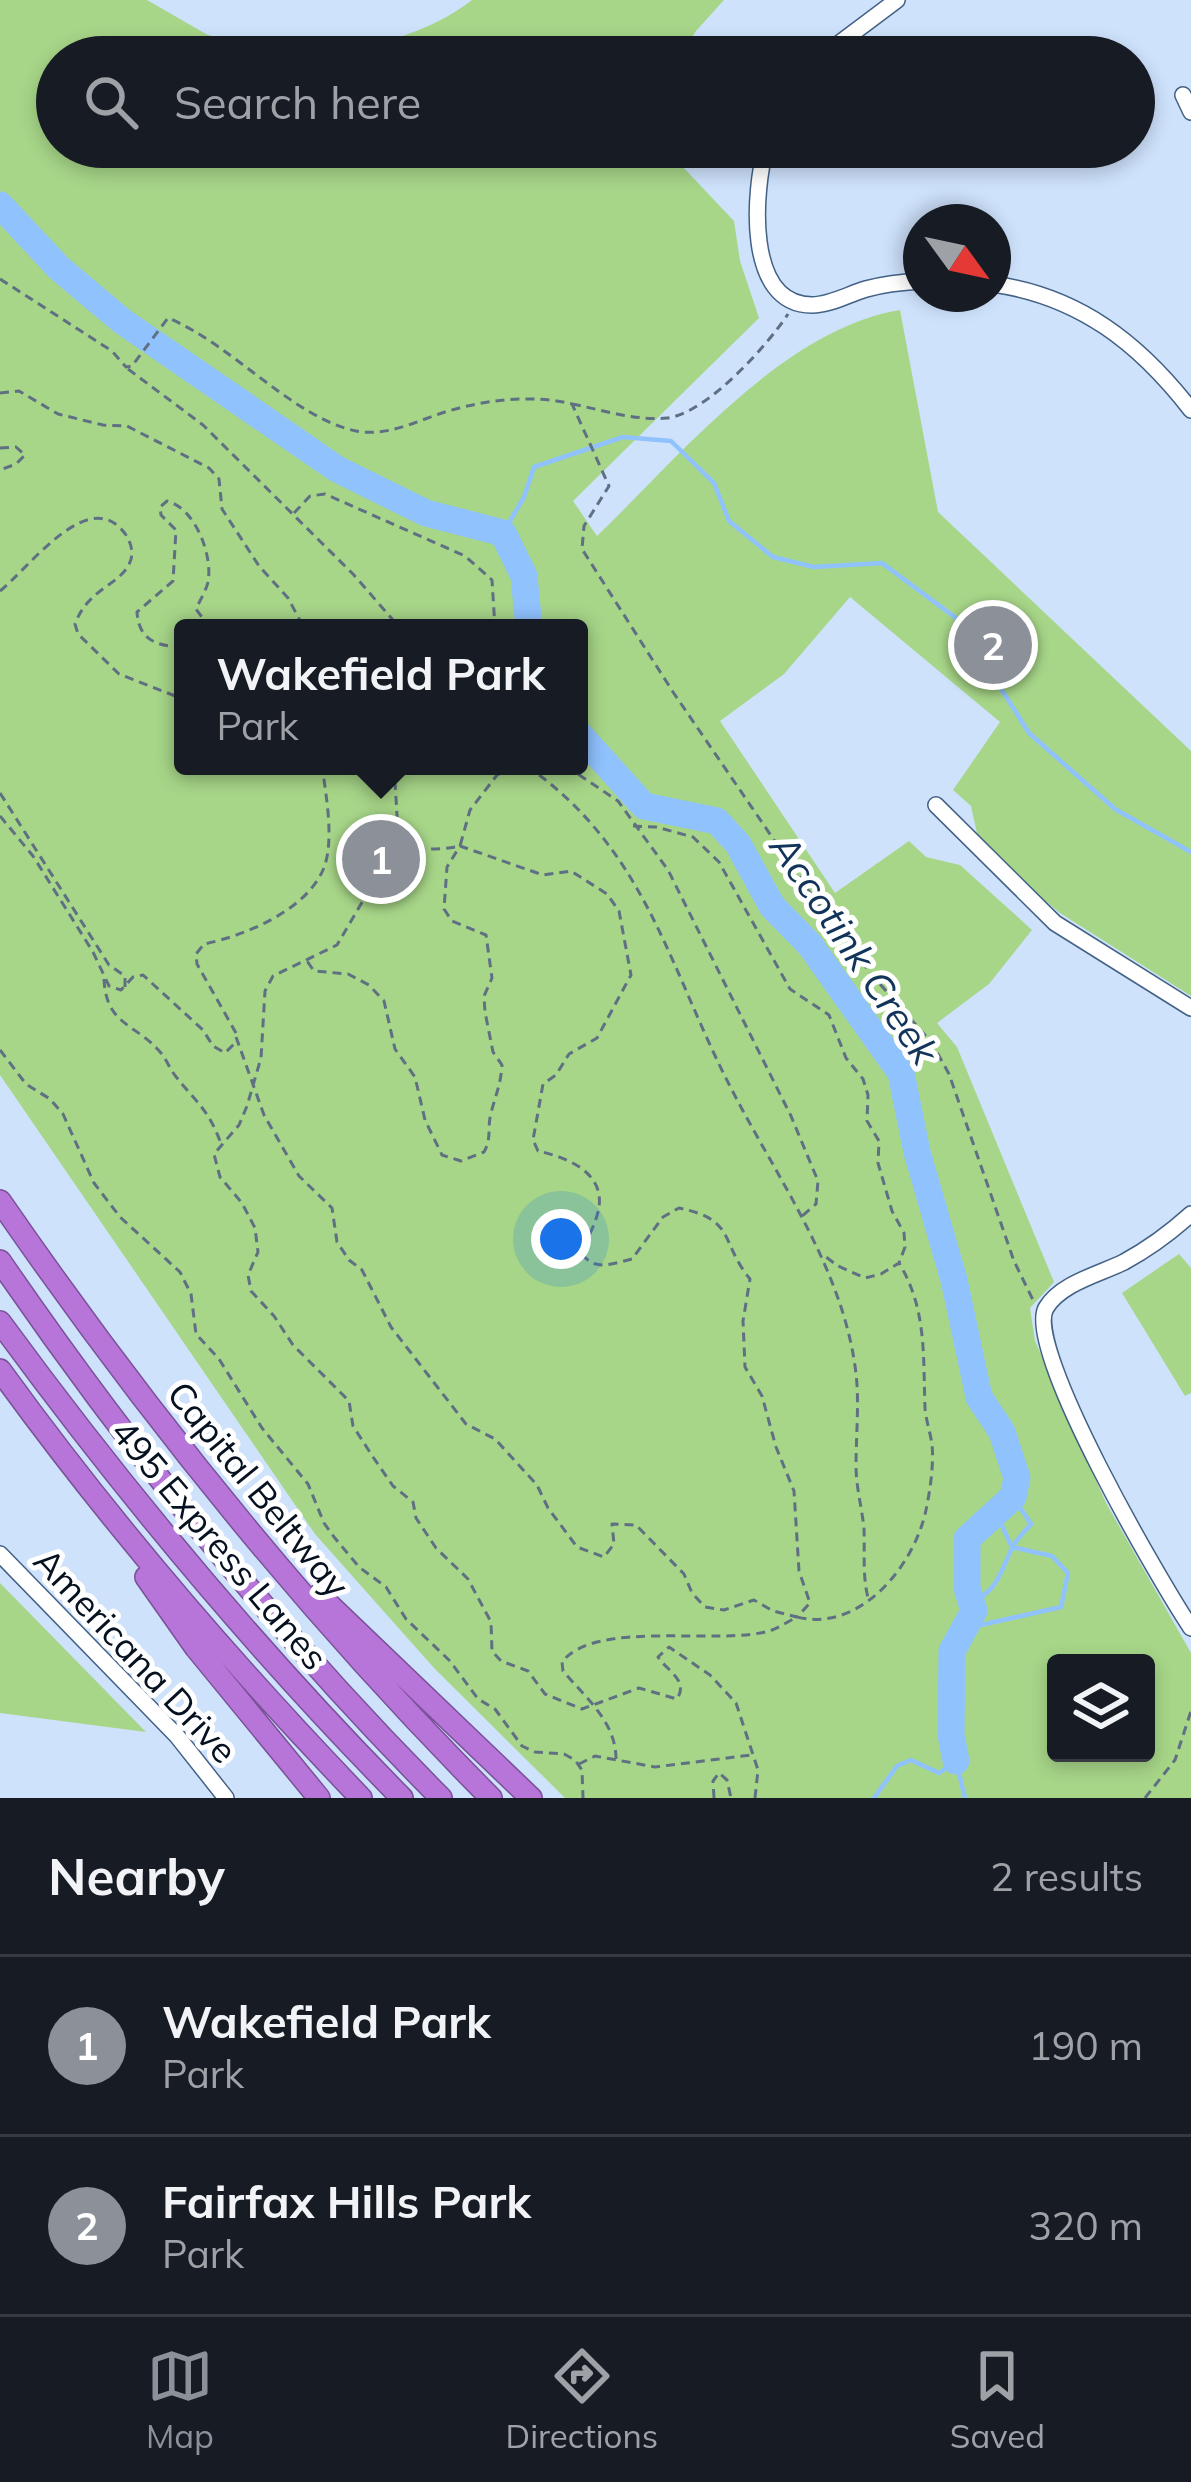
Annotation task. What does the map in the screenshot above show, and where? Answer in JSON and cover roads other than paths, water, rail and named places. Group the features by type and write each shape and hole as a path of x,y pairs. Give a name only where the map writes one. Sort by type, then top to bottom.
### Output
{"highway":[{"name":"Capital Beltway","path":"0,1202 108,1354 220,1498 369,1671 491,1798"},
{"name":"495 Express Lanes","path":"0,1261 100,1402 238,1574 334,1686 441,1798"},
{"name":"495 Express Lanes","path":"0,1322 176,1548 402,1798"},
{"path":"0,1370 196,1648 319,1798"},
{"path":"35,1419 225,1653 361,1798"},
{"path":"220,1498 531,1798"}],"street":[{"path":"849,36 896,0"},
{"path":"1183,95 1191,112"},
{"path":"761,168 755,223 758,244 777,286 796,302 821,304 903,284"},
{"path":"1011,288 1090,315 1137,349 1191,410"},
{"path":"936,805 1054,923 1191,1008"},
{"path":"1191,1214 1153,1245 1060,1293 1043,1312 1042,1333 1120,1510 1191,1628"},
{"name":"Americana Drive","path":"0,1554 177,1736 223,1792"},
{"path":"202,1798 223,1792"}],"waterway":[{"name":"Accotink Creek","path":"0,205 59,268 122,321 337,469 426,513 503,533 524,576 528,619"},
{"path":"503,533 524,497 534,467 623,437 671,441 714,483 729,521 773,557 814,567 882,563 956,618 1029,733 1115,809 1191,852"},
{"name":"Accotink Creek","path":"588,744 644,806 717,821 738,844 772,906 810,945 901,1073 979,1397 1002,1432 1017,1478 1013,1497 967,1539 967,1588 974,1611 952,1651 951,1735 956,1761"},
{"name":"Accotink Creek","path":"971,1603 993,1586 1031,1524 1013,1497"},
{"name":"Accotink Creek","path":"963,1629 1061,1607 1068,1573 1052,1556 1012,1547 996,1513"},
{"path":"874,1798 897,1766 911,1760 939,1773 956,1761 965,1798"}],"place":[{"name":"Fairfax Hills Park","path":"993,645"},
{"name":"Wakefield Park","path":"381,859"}]}
